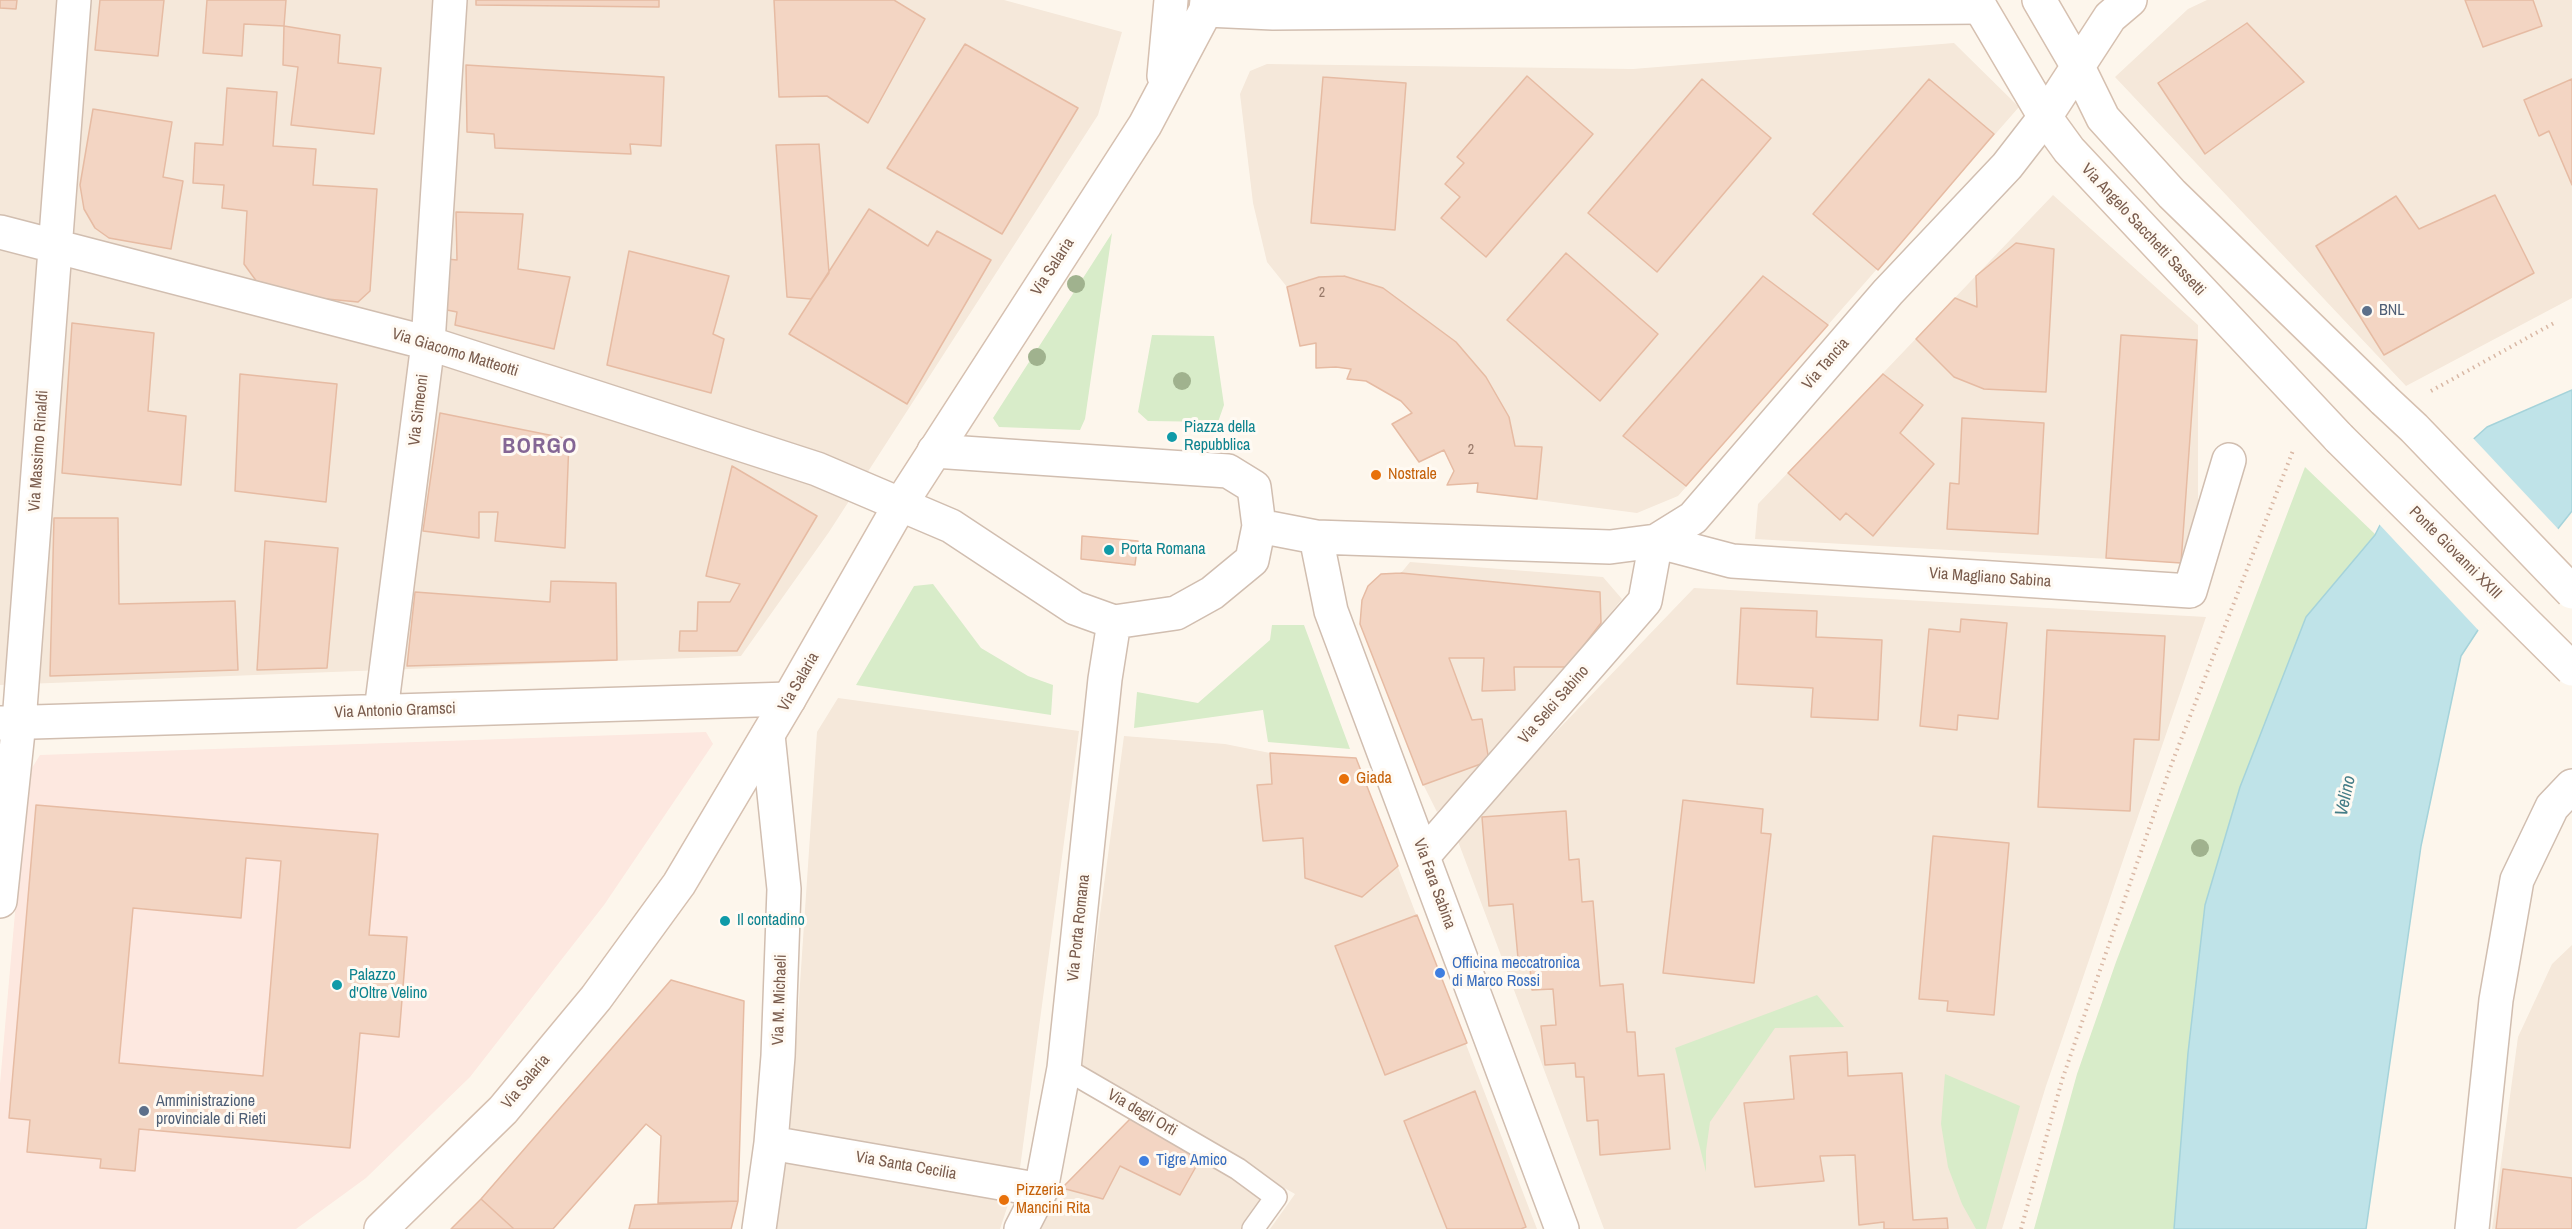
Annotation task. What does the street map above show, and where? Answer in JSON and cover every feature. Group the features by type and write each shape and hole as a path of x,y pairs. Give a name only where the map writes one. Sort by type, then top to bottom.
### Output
{"street":[{"name":"Via Massimo Rinaldi","path":"0,902 9,722 55,246 74,0"},
{"name":"Via Simeoni","path":"381,711 428,343 450,0"},
{"name":"Via Salaria","path":"1162,93 1171,0"},
{"path":"2039,0 2078,67 2103,118 2172,194 2414,428 2572,592"},
{"name":"Via Tancia","path":"1316,537 1610,547 1656,541 1693,518 1888,292 2007,166 2045,117 2109,17 2130,0"},
{"path":"1206,5 1273,13 1978,3"},
{"name":"Via Angelo Sacchetti Sassetti","path":"1978,3 2045,117 2069,150 2339,438"},
{"name":"Via Salaria","path":"381,1229 503,1110 596,998 679,884 789,699 900,505 1138,135 1206,5"},
{"name":"Via Giacomo Matteotti","path":"0,232 428,343 816,469 900,505"},
{"name":"Ponte Giovanni XXIII","path":"2339,438 2572,669"},
{"path":"900,505 951,526 1075,608 1114,622 1176,613 1212,592 1252,560 1259,526 1254,487 1228,471 934,451"},
{"name":"Via Magliano Sabina","path":"1656,541 1732,561 2190,591 2229,460"},
{"path":"1259,526 1316,537"},
{"name":"Via Fara Sabina","path":"1316,537 1331,611 1562,1229"},
{"name":"Via Selci Sabino","path":"1424,855 1645,601 1656,541"},
{"name":"Via Porta Romana","path":"1021,1229 1041,1190 1064,1068 1105,679 1114,622"},
{"name":"Via Antonio Gramsci","path":"9,722 789,699"},
{"name":"Via M. Michaeli","path":"759,1229 771,1143 778,1056 784,889 768,735"},
{"path":"2472,1229 2496,1000 2517,880 2552,807 2572,786"},
{"name":"Via Santa Cecilia","path":"771,1143 1041,1190"}],"lane":[{"name":"Via degli Orti","path":"1064,1068 1238,1169 1276,1197 1253,1229"}],"path":[{"path":"2477,365 2554,323"},
{"path":"2021,1229 2062,1080 2166,779 2296,441"}],"shaded area":[{"path":"0,0 1004,0 1122,32 1098,115 829,532 741,656 0,685"},
{"path":"2207,0 2572,0 2572,298 2406,386 2115,77 2188,9"},
{"path":"1954,43 2019,107 1678,496 1637,513 1477,492 1478,483 1447,485 1454,471 1444,451 1419,462 1392,424 1412,413 1401,401 1366,381 1347,379 1351,369 1316,368 1316,344 1300,346 1287,287 1267,262 1253,203 1240,94 1250,71 1267,64 1633,69"},
{"path":"2053,195 2198,325 2198,564 1755,539 1758,504"},
{"path":"1410,562 1603,577 1622,599 1489,761 1437,812 1423,784 1362,600 1368,586 1381,574 1401,573"},
{"path":"1694,588 2206,617 2046,1086 2002,1229 1604,1229 1456,836"},
{"path":"838,698 1079,731 1020,1168 1000,1229 774,1229 790,1132 817,732"},
{"path":"706,732 713,744 604,905 470,1077 366,1178 296,1229 0,1229 0,1084 27,776 40,755"},
{"path":"1124,736 1225,744 1270,753 1356,758 1537,1229 1270,1229 1295,1194 1079,1071"},
{"path":"2572,945 2572,1229 2492,1229 2518,1037 2552,964"},
{"path":"1132,1117 1264,1196 1242,1229 1040,1229 1062,1188"}],"green space":[{"path":"1112,233 1085,419 1080,430 999,427 993,418"},
{"path":"1152,335 1214,336 1224,405 1218,422 1148,421 1138,412"},
{"path":"2305,467 2376,535 2306,617 2205,905 2188,1053 2174,1229 2034,1229 2077,1074 2116,962"},
{"path":"933,584 981,648 1028,676 1053,685 1051,715 856,685 914,586"},
{"path":"1272,625 1304,625 1350,749 1268,742 1263,710 1134,728 1137,692 1198,703 1270,640"},
{"path":"1817,995 1844,1027 1775,1028 1710,1122 1706,1172 1675,1048"},
{"path":"1945,1074 2020,1106 1986,1229 1976,1229 1962,1204 1948,1167 1941,1124"}],"water":[{"name":"Velino","path":"2572,390 2572,511 2482,624 2461,656 2421,846 2366,1229 2174,1229 2188,1053 2205,905 2240,787 2306,617 2375,535 2382,521 2487,427"}],"pier":[{"path":"2472,437 2560,531 2480,632 2378,523"}],"building":[{"path":"0,0 17,0 16,9 0,8"},
{"path":"100,0 164,0 158,56 95,50"},
{"path":"207,0 286,0 284,26 244,24 242,56 203,53"},
{"path":"476,0 659,0 659,7 476,5"},
{"path":"774,0 894,0 925,19 868,123 827,96 779,97"},
{"path":"2465,0 2533,0 2542,26 2483,47"},
{"path":"2247,23 2304,82 2205,154 2158,83"},
{"path":"284,26 340,35 338,63 381,68 374,134 291,125 298,67 283,65"},
{"path":"965,44 1078,108 1002,234 887,168"},
{"path":"466,65 664,77 661,146 630,144 631,154 495,148 494,134 467,132"},
{"path":"1527,76 1593,134 1486,257 1441,218 1460,197 1445,184 1464,163 1457,157"},
{"path":"1323,77 1406,83 1395,230 1311,223"},
{"path":"1702,79 1771,138 1657,272 1588,213"},
{"path":"1929,79 1994,134 1878,270 1813,214"},
{"path":"2572,79 2572,185 2549,131 2539,136 2524,100"},
{"path":"227,88 277,92 273,146 316,149 313,185 377,189 370,291 358,302 265,293 244,264 247,211 222,208 224,185 193,183 195,143 223,145"},
{"path":"93,109 172,122 163,177 183,181 171,249 109,238 95,228 84,209 80,185"},
{"path":"819,144 829,273 811,299 787,297 776,145"},
{"path":"2495,195 2534,273 2384,355 2316,246 2396,196 2419,229"},
{"path":"869,209 928,246 937,231 991,260 907,404 789,334"},
{"path":"456,212 523,214 518,269 570,277 554,349 455,325 457,312 447,310 447,259 457,260"},
{"path":"2016,243 2054,249 2046,392 1984,389 1954,377 1916,339 1955,298 1977,307 1976,276"},
{"path":"629,251 729,276 713,334 724,339 711,393 607,365"},
{"path":"1566,253 1658,334 1600,401 1507,320"},
{"path":"1344,276 1383,288 1456,342 1486,377 1509,417 1515,446 1542,447 1537,499 1477,492 1478,483 1447,485 1454,471 1444,450 1419,462 1392,424 1412,413 1401,401 1366,381 1347,379 1351,369 1316,368 1316,343 1300,346 1287,287 1319,277"},
{"path":"1763,276 1828,325 1686,486 1623,436"},
{"path":"72,323 154,333 148,411 186,416 181,485 62,473"},
{"path":"2121,335 2197,340 2181,563 2106,558"},
{"path":"240,374 337,384 326,502 235,491"},
{"path":"1883,374 1923,405 1900,433 1934,464 1873,536 1846,513 1840,520 1788,473"},
{"path":"440,413 569,439 565,548 495,541 498,512 479,512 479,538 423,531"},
{"path":"1962,418 2044,423 2038,534 1947,529 1950,483 1959,484"},
{"path":"732,466 817,516 737,651 679,651 680,631 697,631 698,602 730,602 740,584 706,576"},
{"path":"54,518 118,518 119,604 235,601 238,670 50,676"},
{"name":"Porta Romana","path":"1082,536 1138,541 1135,565 1081,559"},
{"path":"265,541 338,548 327,668 257,670"},
{"path":"1401,573 1600,592 1601,623 1567,667 1514,667 1515,690 1482,691 1484,658 1449,658 1472,720 1482,719 1489,761 1423,785 1360,624 1362,600 1368,586 1381,574"},
{"path":"551,581 616,583 617,660 407,666 415,592 550,602"},
{"path":"1741,608 1817,611 1816,637 1882,640 1878,720 1811,717 1813,688 1737,684"},
{"path":"1961,619 2007,623 1998,719 1958,715 1957,730 1920,726 1929,629 1960,632"},
{"path":"2047,630 2165,636 2159,740 2134,739 2130,811 2038,807"},
{"path":"1270,753 1356,758 1398,866 1362,897 1305,878 1303,838 1263,841 1257,785 1272,784"},
{"path":"1683,800 1763,809 1761,833 1771,834 1754,983 1663,973"},
{"name":"Palazzo d'Oltre Velino","path":"36,805 378,834 369,935 407,937 399,1037 360,1033 350,1148 139,1129 135,1171 100,1168 101,1159 27,1152 30,1120 9,1118","holes":["246,858 281,861 263,1076 119,1063 133,908 241,918"]},
{"path":"1566,811 1569,860 1579,859 1582,902 1593,901 1600,986 1623,984 1627,1032 1635,1032 1638,1076 1664,1074 1670,1149 1600,1155 1598,1120 1587,1121 1584,1077 1576,1077 1575,1063 1545,1065 1541,1026 1556,1025 1553,989 1532,990 1529,957 1518,958 1513,904 1489,906 1482,817"},
{"path":"1933,836 2009,843 1994,1015 1947,1011 1948,1001 1919,999"},
{"path":"1417,915 1467,1043 1385,1075 1335,946"},
{"path":"671,980 744,1001 738,1201 658,1203 661,1136 646,1124 553,1229 514,1229 481,1199"},
{"path":"1847,1052 1848,1076 1902,1073 1913,1220 1947,1218 1948,1229 1884,1229 1884,1222 1859,1225 1855,1155 1820,1156 1824,1181 1755,1187 1744,1103 1794,1099 1790,1056"},
{"path":"1475,1091 1526,1227 1521,1229 1447,1229 1404,1121"},
{"name":"Tigre Amico","path":"1132,1117 1202,1156 1180,1195 1120,1166 1103,1199 1062,1188"},
{"path":"2503,1169 2572,1178 2572,1229 2496,1229"},
{"path":"481,1199 514,1229 451,1229"},
{"path":"738,1201 731,1229 629,1229 635,1205"}],"place":[{"name":"BNL","path":"2367,311"},
{"name":"Piazza della Repubblica","path":"1172,437"},
{"name":"Nostrale","path":"1376,475"},
{"name":"Porta Romana","path":"1109,550"},
{"name":"Giada","path":"1344,779"},
{"name":"Il contadino","path":"725,921"},
{"name":"Officina meccatronica di Marco Rossi","path":"1440,973"},
{"name":"Palazzo d'Oltre Velino","path":"337,985"},
{"name":"Amministrazione provinciale di Rieti","path":"144,1111"},
{"name":"Tigre Amico","path":"1144,1161"},
{"name":"Pizzeria Mancini Rita","path":"1004,1200"}],"district":[{"name":"BORGO","path":"540,447"}]}
